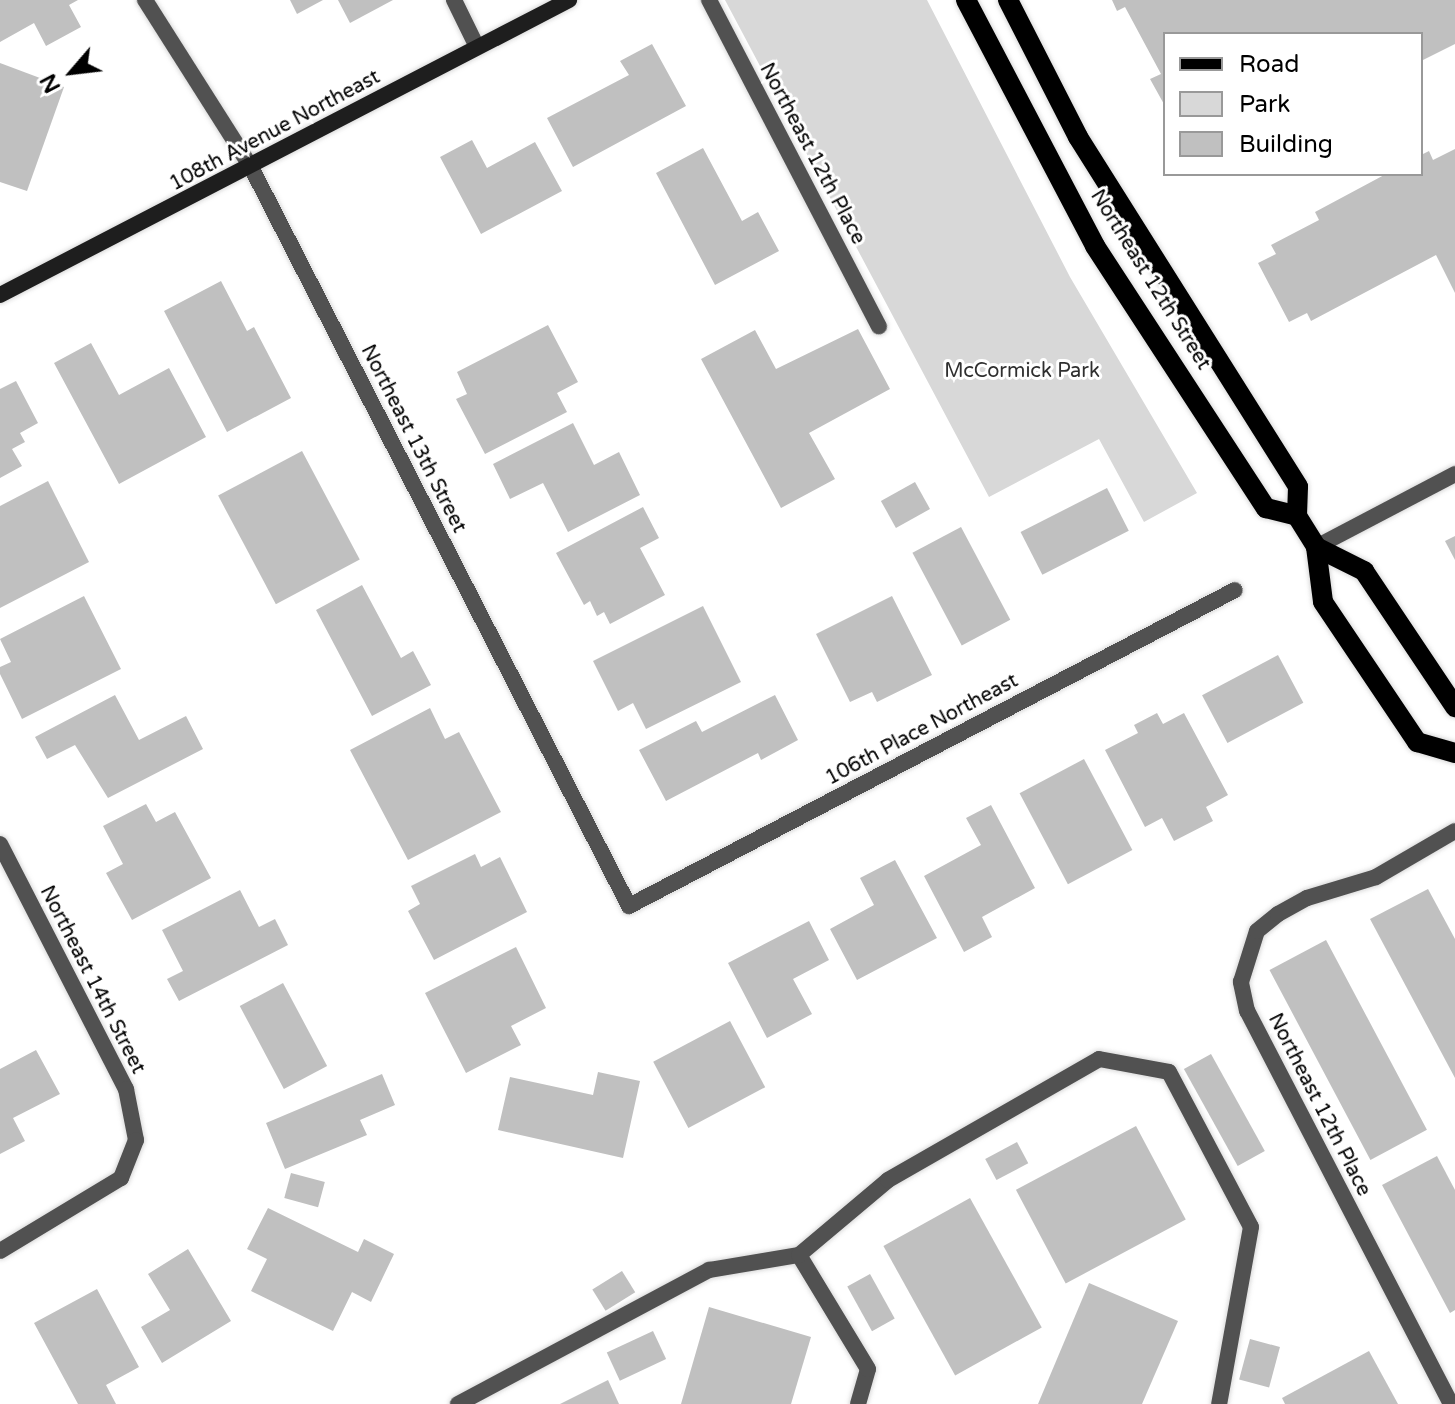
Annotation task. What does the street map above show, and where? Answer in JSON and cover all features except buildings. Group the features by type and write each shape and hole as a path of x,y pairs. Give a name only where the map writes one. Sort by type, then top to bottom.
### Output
{"main road":[{"name":"108th Avenue Northeast","path":"0,295 569,0"},
{"name":"Northeast 12th Street","path":"966,0 1095,246 1266,508 1297,516"},
{"name":"Northeast 12th Street","path":"1008,0 1078,137 1298,487 1297,516 1316,547 1323,602 1417,742 1455,753"},
{"path":"1316,547 1364,571 1455,707"}],"street":[{"name":"Northeast 13th Street","path":"145,0 251,167 629,906"},
{"path":"454,0 477,47"},
{"name":"Northeast 12th Place","path":"709,0 879,326"},
{"path":"1316,547 1455,474"},
{"name":"106th Place Northeast","path":"629,906 1235,590"},
{"name":"Northeast 12th Place","path":"1451,1404 1247,1011 1241,982 1257,931 1278,914 1307,898 1376,877 1455,831"},
{"name":"Northeast 14th Street","path":"0,844 126,1089 136,1140 121,1178 0,1251"},
{"path":"458,1404 709,1270 799,1255 888,1180 1099,1059 1169,1072 1251,1227 1219,1404"},
{"path":"799,1255 868,1369 858,1404"}],"green space":[{"name":"McCormick Park","path":"725,0 927,0 1070,277 1197,493 1144,522 1099,439 989,497"}]}
